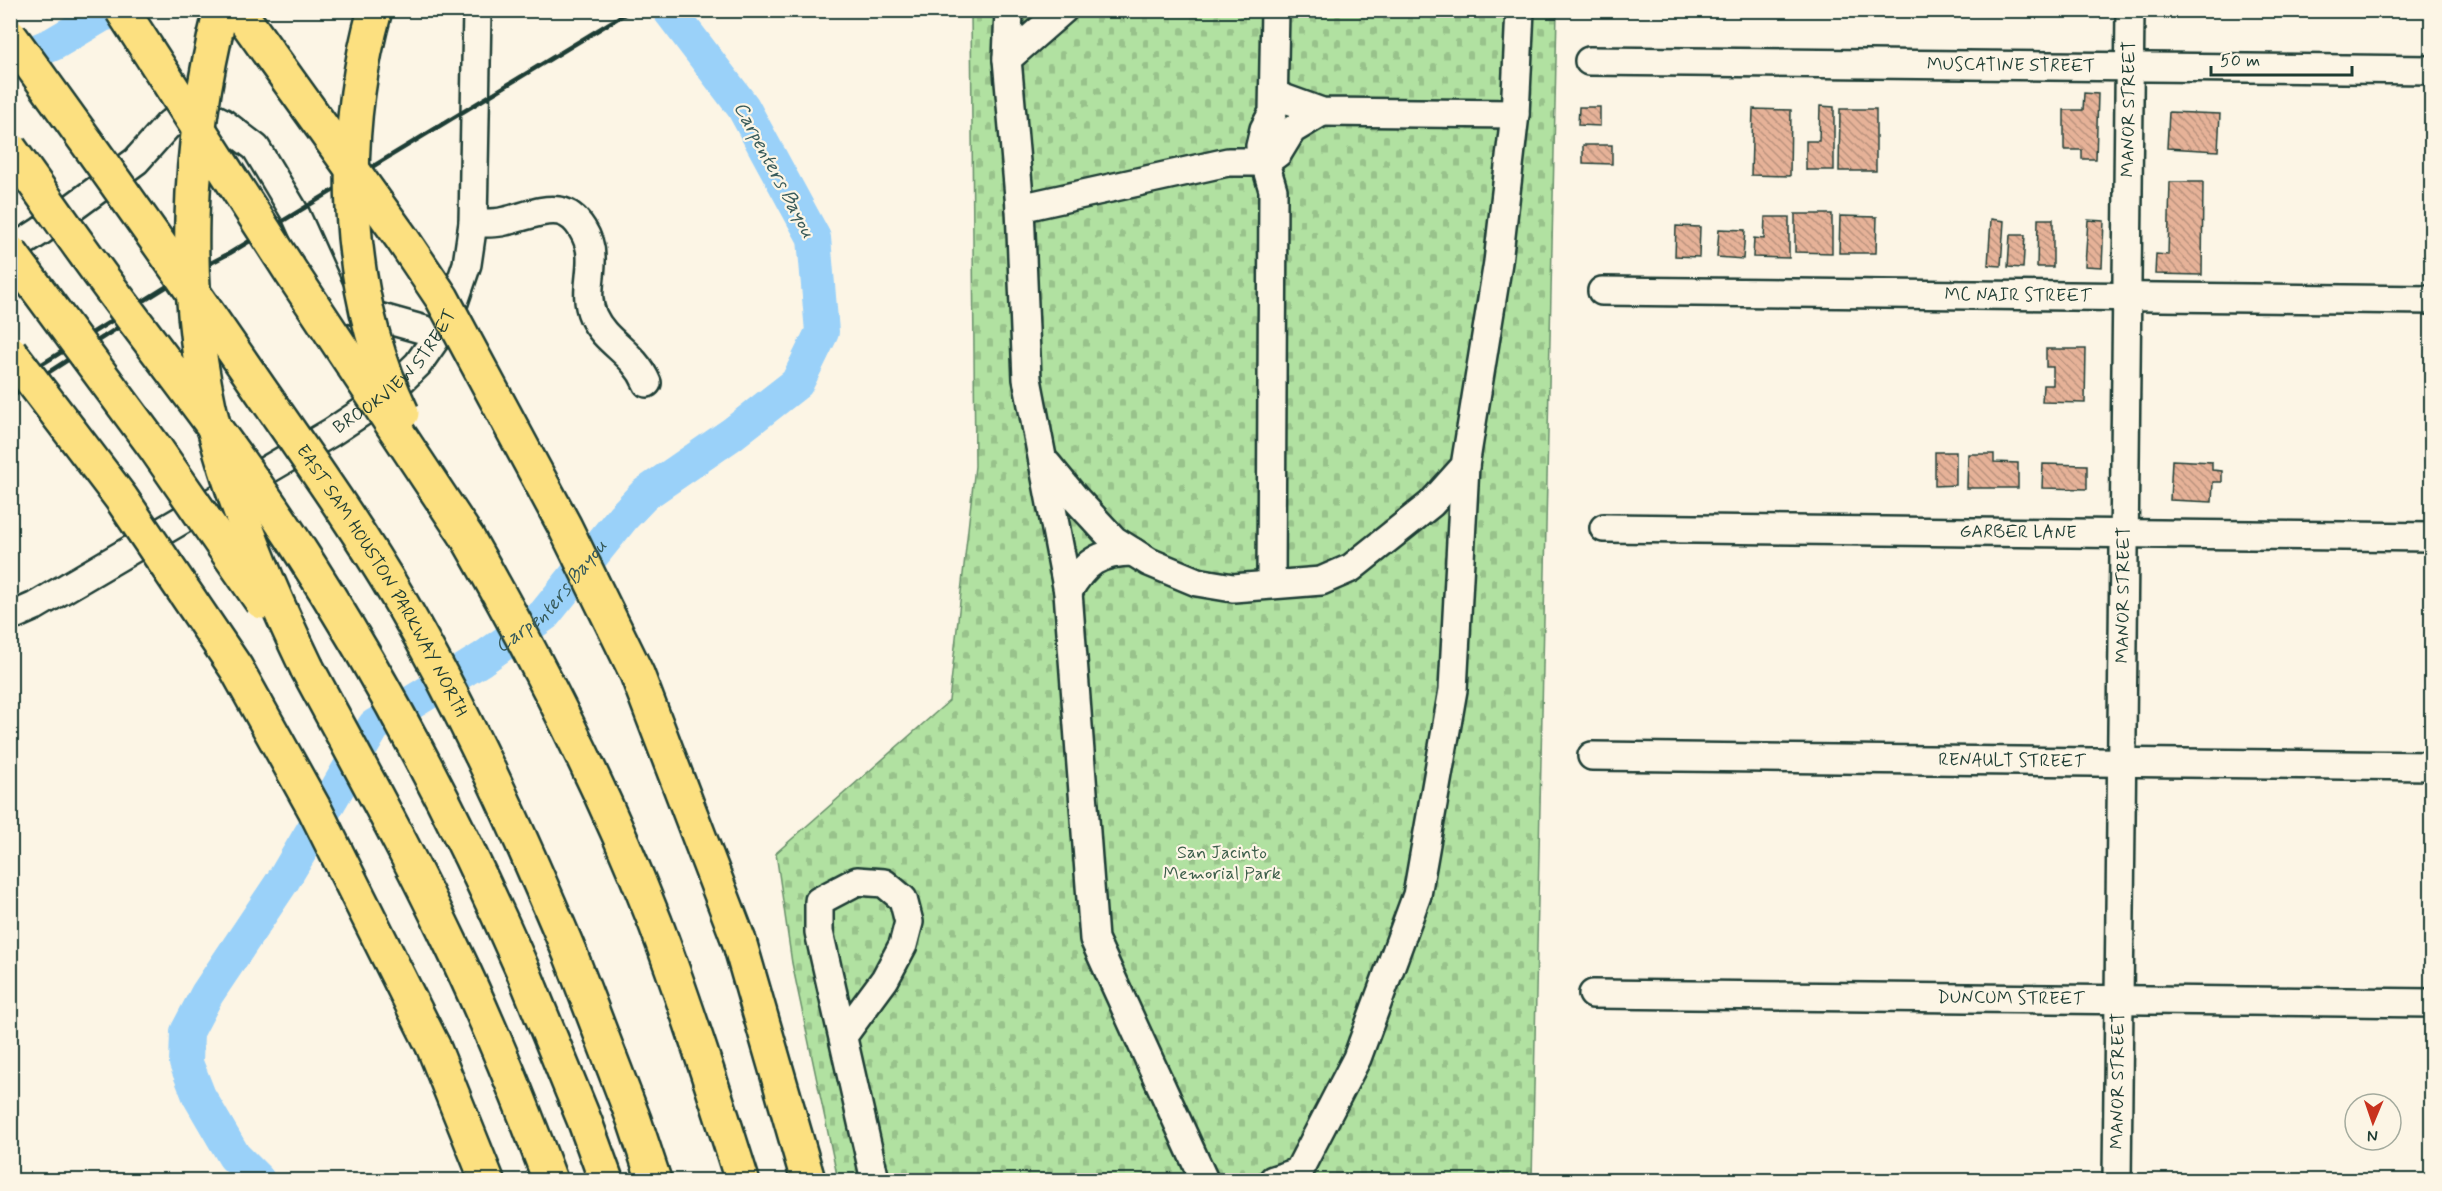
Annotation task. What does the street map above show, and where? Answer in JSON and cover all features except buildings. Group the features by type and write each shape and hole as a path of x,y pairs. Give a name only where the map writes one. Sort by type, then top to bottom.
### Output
{"main road":[{"path":"122,10 291,273 467,537"},
{"path":"221,10 204,96 194,180 192,259 201,357 214,428 237,501 270,586 307,668 386,814 450,942 508,1070 550,1180"},
{"path":"238,10 442,298 565,527 637,674 739,941 808,1180"},
{"path":"375,10 364,54 355,138 353,193 359,268 370,322 386,375 408,425 467,537 527,641 559,704 631,864 675,976 742,1180"},
{"name":"EAST SAM HOUSTON PARKWAY NORTH","path":"10,36 176,266 332,494 398,598 479,748 511,815 571,956 634,1120 654,1180"},
{"path":"10,149 212,422 291,537 344,621 429,769 495,906 577,1101 606,1180"},
{"path":"10,252 156,449 307,668"},
{"path":"10,352 121,498 236,668 315,810 433,1046 487,1180"}],"street":[{"name":"BROOKVIEW STREET","path":"10,618 36,606 332,432 383,398 418,364 439,334 451,311 467,264 473,223 477,10"},
{"path":"1009,10 1007,59 1020,208 1027,378 1068,592 1094,939 1204,1180"},
{"path":"1007,59 1063,10"},
{"path":"1271,583 1273,190 1260,146 1264,129 1273,112 1275,95 1275,10"},
{"path":"1292,1178 1357,1058 1417,895 1453,690 1465,466 1498,262 1515,114 1520,10"},
{"name":"MANOR STREET","path":"2117,1180 2130,10"},
{"name":"MUSCATINE STREET","path":"1589,61 2432,70"},
{"path":"1275,95 1322,112 1515,114"},
{"path":"1020,208 1228,162 1266,162 1278,153 1292,130 1322,112"},
{"path":"10,252 136,161 169,124 204,113 222,122 256,148 295,213 331,293 346,308 439,334"},
{"path":"473,223 503,222 545,211 560,211 571,216 588,238 590,247 588,293 594,318 606,335 638,365 647,382"},
{"name":"MC NAIR STREET","path":"1602,291 2432,300"},
{"path":"1044,460 1114,540 1149,562 1197,582 1233,588 1271,583 1321,581 1350,568 1431,504 1465,466"},
{"name":"GARBER LANE","path":"1604,528 2432,537"},
{"path":"1068,592 1078,574 1093,561 1112,552 1133,552"},
{"name":"RENAULT STREET","path":"1592,756 2432,766"},
{"path":"843,1036 885,979 903,945 909,922 903,899 884,883 857,881 819,901 819,932 875,1180"},
{"name":"DUNCUM STREET","path":"1593,994 2432,1003"}],"green space":[{"name":"San Jacinto Memorial Park","path":"971,11 1557,11 1532,1180 838,1180 792,963 776,853 949,701 975,466"}],"waterway":[{"name":"Carpenters Bayou","path":"10,62 53,44 102,15 121,10"},
{"name":"Carpenters Bayou","path":"258,1180 234,1156 199,1096 186,1063 187,1032 207,994 284,879 374,726 482,659 544,615 623,517 645,494 732,434 797,383 822,332 814,238 743,107 669,10"}],"railway":[{"path":"10,384 174,282 230,253 631,10"},
{"path":"10,397 119,327"}]}
